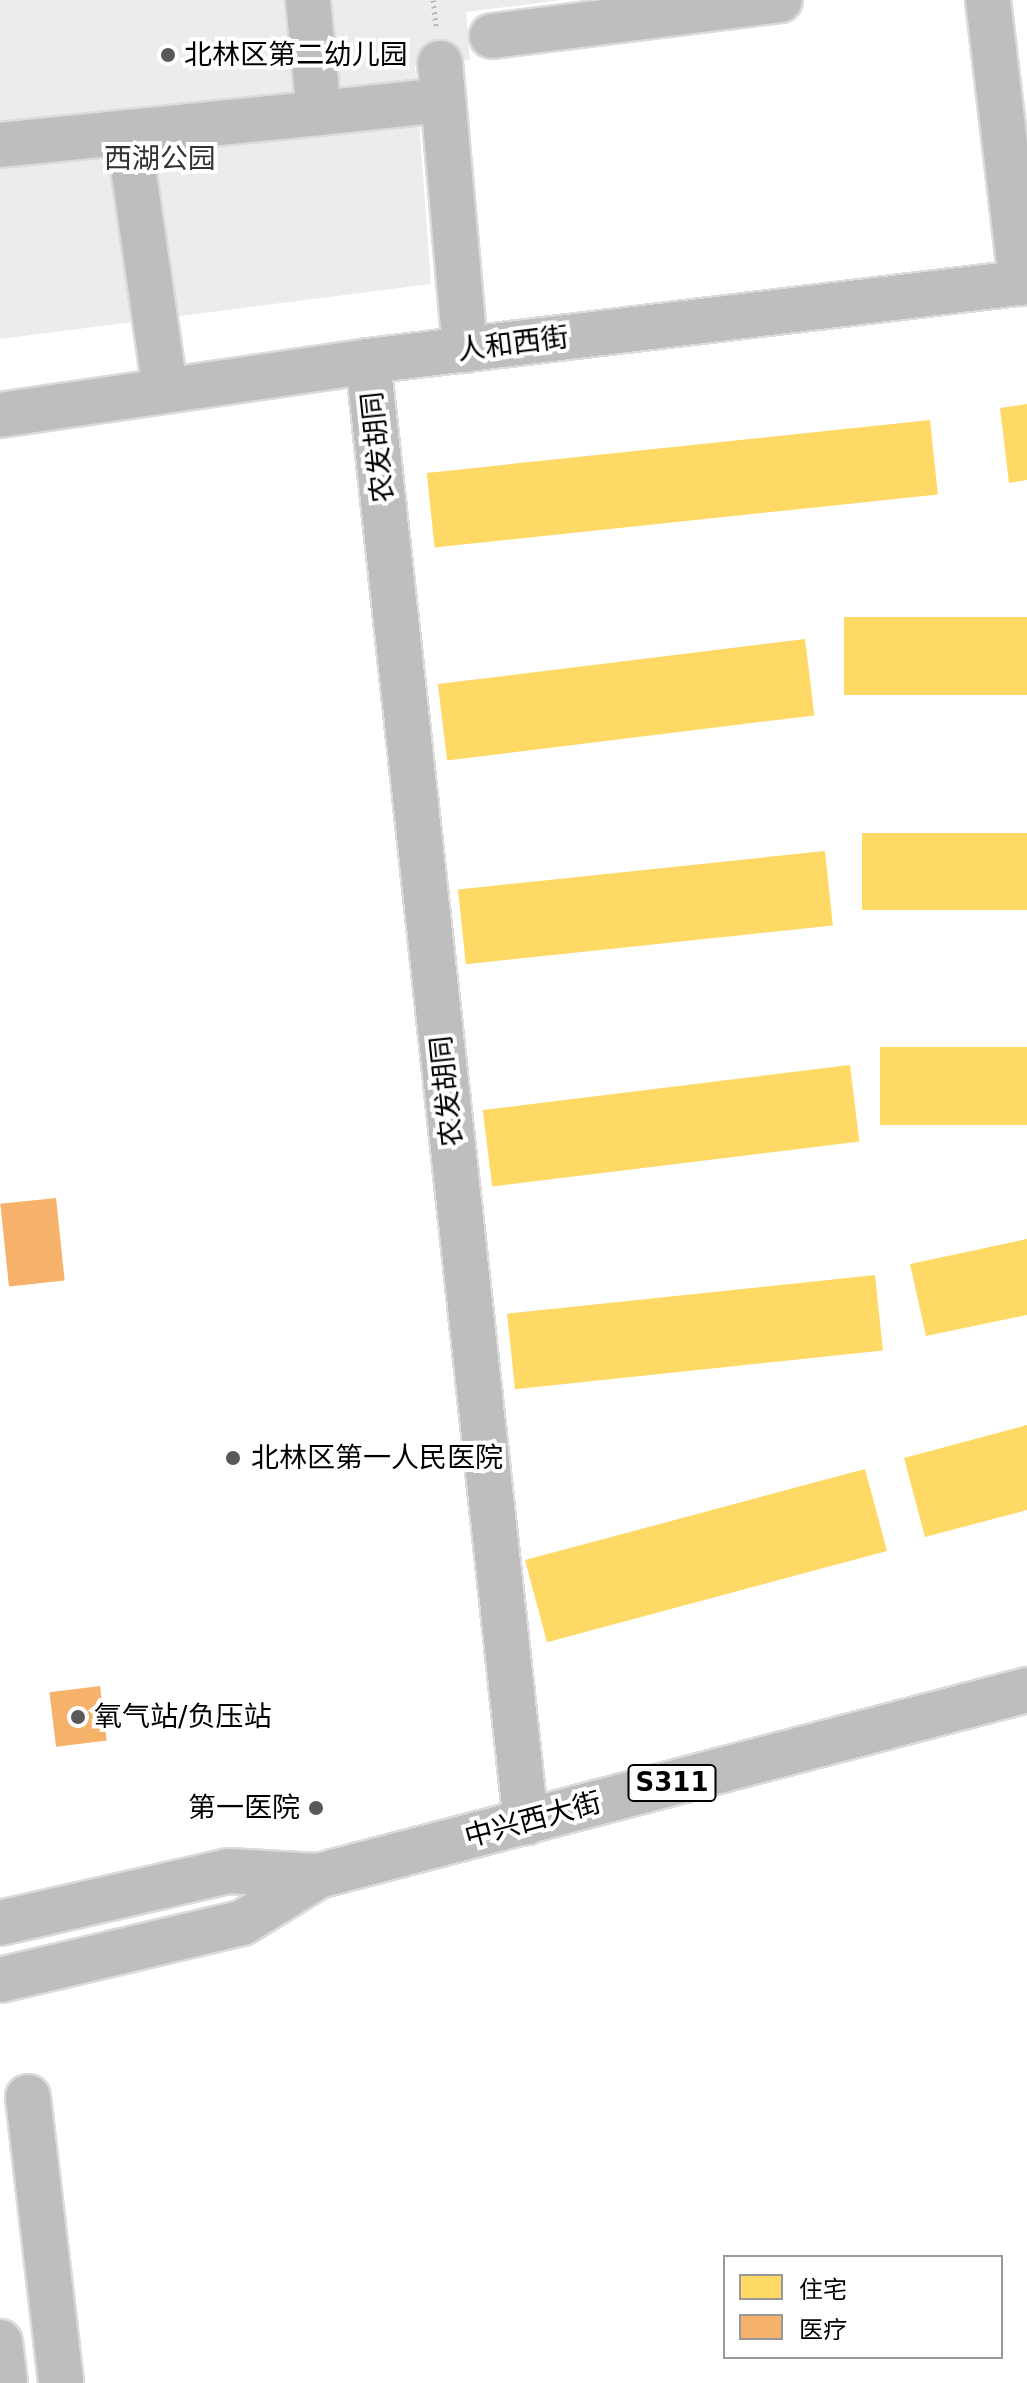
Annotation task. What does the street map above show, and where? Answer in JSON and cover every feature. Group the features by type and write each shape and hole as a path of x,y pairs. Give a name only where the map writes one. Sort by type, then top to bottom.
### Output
{"street":[{"path":"308,0 319,113"},
{"path":"492,36 780,0"},
{"path":"988,0 1024,282"},
{"path":"0,145 319,113 441,81 465,350"},
{"path":"128,132 165,389"},
{"name":"人和西街","path":"2,414 368,361 1024,282"},
{"name":"农发胡同","path":"368,361 526,1822"},
{"name":"中兴西大街","path":"0,1980 242,1923 318,1876 1027,1690"},
{"name":"中兴西大街","path":"0,1923 228,1871 318,1876"},
{"path":"28,2097 61,2383"},
{"path":"0,2342 5,2383"}],"green space":[{"name":"西湖公园","path":"0,0 562,0 466,12 470,60 415,66 431,284 0,339"}],"building: 住宅":[{"path":"1027,404 1027,480 1009,483 1000,408"},
{"path":"930,420 938,495 435,547 427,473"},
{"path":"844,617 1027,617 1027,695 844,695"},
{"path":"805,639 814,715 447,761 438,684"},
{"path":"862,833 1027,833 1027,910 862,910"},
{"path":"825,851 833,926 466,964 458,890"},
{"path":"880,1047 1027,1047 1027,1125 880,1125"},
{"path":"850,1065 859,1141 492,1187 483,1110"},
{"path":"1027,1239 1027,1315 926,1336 910,1264"},
{"path":"875,1275 883,1351 515,1389 507,1314"},
{"path":"1027,1425 1027,1510 925,1537 904,1458"},
{"path":"865,1469 887,1551 547,1642 525,1560"}],"building: 医疗":[{"path":"56,1198 65,1281 9,1286 0,1204"},
{"name":"氧气站/负压站","path":"100,1686 107,1741 56,1747 49,1692"}],"place":[{"name":"北林区第二幼儿园","path":"168,55"},
{"name":"北林区第一人民医院","path":"233,1458"},
{"name":"氧气站/负压站","path":"78,1717"},
{"name":"第一医院","path":"316,1808"}]}
